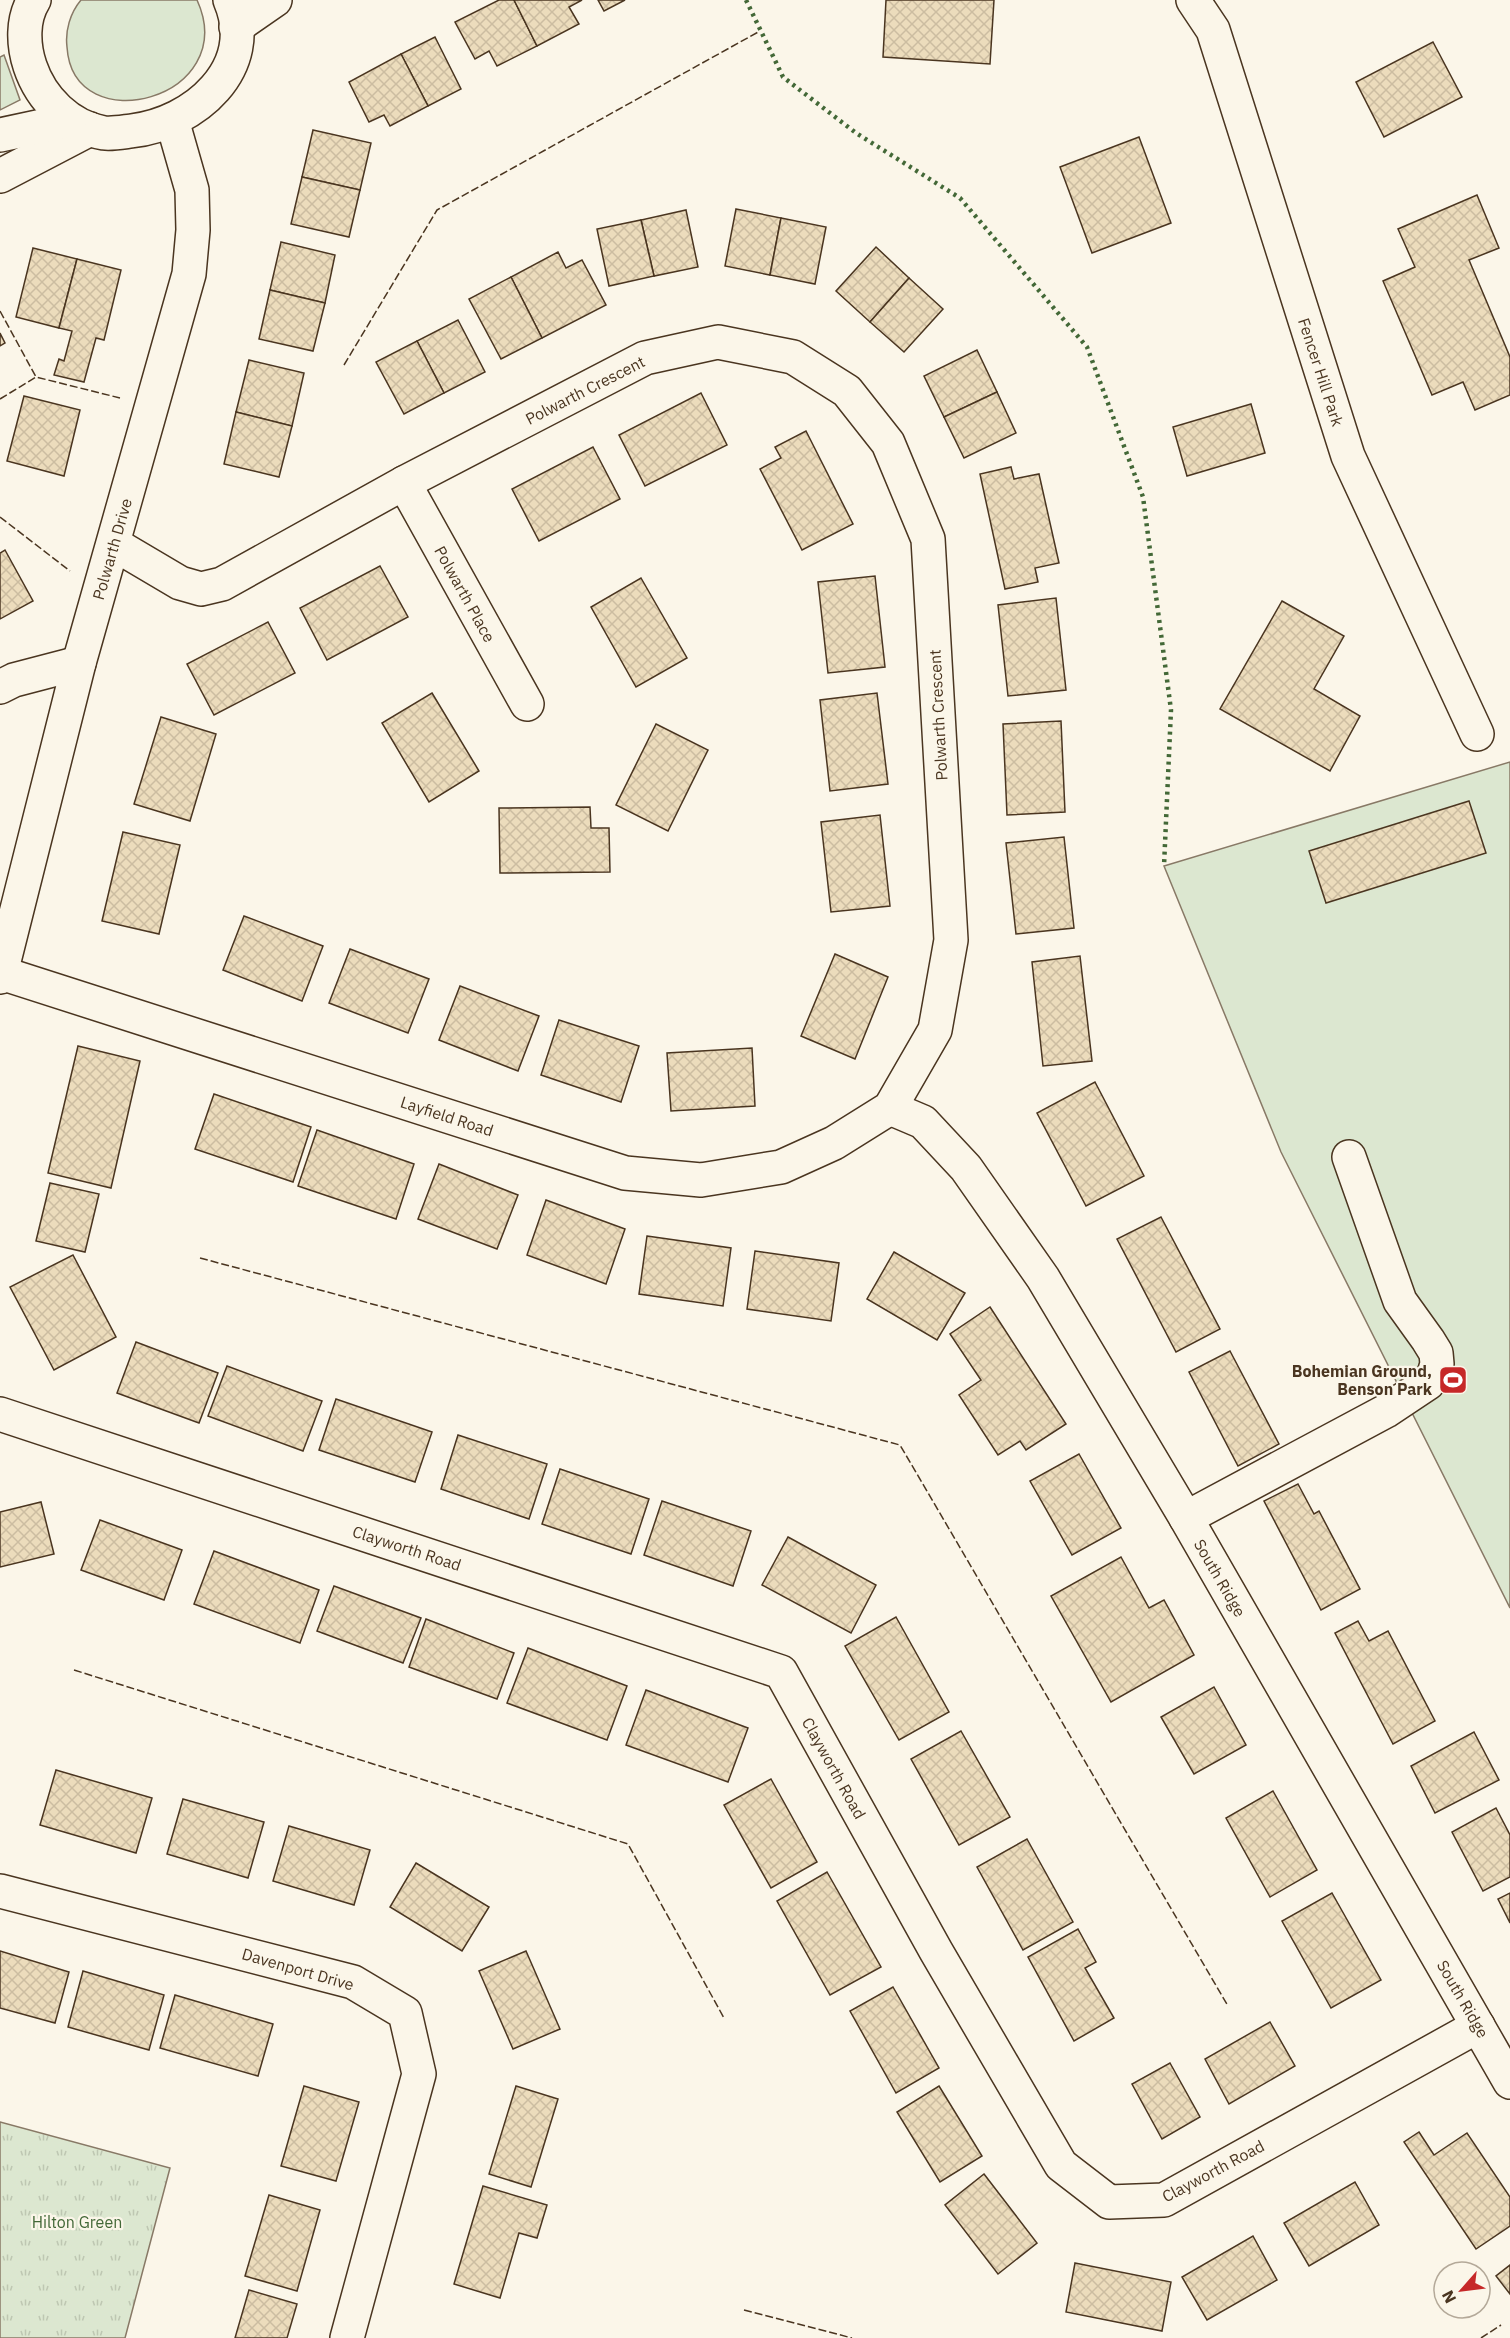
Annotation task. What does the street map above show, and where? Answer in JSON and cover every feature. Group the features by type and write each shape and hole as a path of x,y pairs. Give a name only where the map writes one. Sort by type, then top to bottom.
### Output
{"street":[{"path":"20,19 33,78 46,99 80,124 105,133 134,131 150,129 188,112 216,88 229,70 234,57 233,13 275,0"},
{"name":"Fencer Hill Park","path":"1193,0 1213,30 1348,456 1477,734"},
{"name":"Polwarth Drive","path":"1,975 79,663 189,274 193,230 192,190 172,120"},
{"path":"0,135 80,124"},
{"path":"0,176 80,124"},
{"name":"Polwarth Crescent","path":"114,544 180,583 201,589 222,584 404,483 645,358 718,342 793,357 848,391 888,443 928,539 951,940 935,1030 890,1108"},
{"name":"Polwarth Place","path":"404,483 527,704"},
{"path":"0,687 14,680 79,663"},
{"name":"Layfield Road","path":"1,975 625,1173 701,1180 781,1167 834,1143 890,1108"},
{"name":"South Ridge","path":"890,1108 923,1122 966,1168 1043,1278 1186,1518 1510,2082"},
{"path":"1186,1518 1386,1411 1428,1383 1434,1374 1437,1364 1436,1353 1400,1301 1349,1156"},
{"name":"Clayworth Road","path":"0,1414 781,1672 936,1951 1061,2165 1109,2202 1164,2200 1478,2026"},
{"name":"Davenport Drive","path":"0,1891 354,1982 405,2013 419,2074 346,2338"}],"green space":[{"path":"81,0 197,0 205,34 197,63 177,84 151,97 123,100 96,94 76,77 67,47 69,22"},
{"path":"4,55 20,100 0,110 0,57"},
{"name":"Bohemian Ground, Benson Park","path":"1510,762 1510,1608 1281,1152 1164,866"},
{"name":"Hilton Green","path":"0,2122 170,2168 125,2338 0,2338"}],"building":[{"path":"499,0 514,0 537,46 497,66 489,51 475,59 455,22"},
{"path":"514,0 582,0 569,7 579,24 537,46"},
{"path":"598,0 625,0 604,11"},
{"path":"886,0 994,0 990,64 883,57"},
{"path":"435,37 461,89 428,106 401,54"},
{"path":"1433,42 1462,97 1384,137 1356,82"},
{"path":"401,54 428,106 390,126 384,115 369,122 349,82"},
{"path":"313,130 371,143 360,190 302,177"},
{"path":"1139,137 1171,223 1092,253 1060,167"},
{"path":"302,177 360,190 349,237 291,224"},
{"path":"1477,195 1499,248 1469,260 1510,357 1510,395 1475,410 1463,382 1432,395 1383,281 1415,267 1398,229"},
{"path":"736,209 781,218 770,275 725,266"},
{"path":"686,210 698,267 654,276 641,220"},
{"path":"781,218 826,227 815,284 770,275"},
{"path":"641,220 654,276 609,286 597,229"},
{"path":"281,242 335,255 325,303 270,290"},
{"path":"876,247 909,278 870,322 836,291"},
{"path":"33,248 77,259 59,328 16,317"},
{"path":"558,252 566,268 582,260 606,305 542,338 511,277"},
{"path":"77,259 121,270 104,340 96,338 84,382 54,375 59,359 64,361 72,331 59,328"},
{"path":"511,277 542,338 501,359 469,299"},
{"path":"909,278 943,309 904,352 870,322"},
{"path":"270,290 325,303 313,351 259,339"},
{"path":"458,320 485,372 444,393 417,341"},
{"path":"0,333 5,343 0,346"},
{"path":"417,341 444,393 404,414 376,362"},
{"path":"977,350 997,392 944,417 924,376"},
{"path":"249,360 304,373 292,426 236,412"},
{"path":"997,392 1016,433 964,458 944,417"},
{"path":"701,393 727,445 645,486 619,435"},
{"path":"24,396 80,410 64,476 7,461"},
{"path":"1251,404 1265,453 1187,476 1173,427"},
{"path":"236,412 292,426 279,477 224,464"},
{"path":"806,431 853,524 802,550 760,469 781,458 775,447"},
{"path":"593,447 620,499 539,541 512,489"},
{"path":"1011,467 1014,479 1039,474 1059,563 1035,568 1038,582 1005,589 980,474"},
{"path":"5,550 33,601 0,619 0,553"},
{"path":"380,566 408,617 327,660 300,608"},
{"path":"875,576 885,667 828,673 818,582"},
{"path":"641,578 687,658 636,687 591,607"},
{"path":"1056,598 1066,690 1008,696 998,605"},
{"path":"1282,601 1344,636 1314,689 1360,716 1330,771 1220,709"},
{"path":"268,622 295,673 214,715 187,664"},
{"path":"432,693 479,771 429,802 382,723"},
{"path":"877,693 888,784 830,791 820,700"},
{"path":"161,717 216,734 190,821 134,804"},
{"path":"1061,721 1065,812 1007,815 1003,724"},
{"path":"656,724 708,750 668,831 616,805"},
{"path":"1469,801 1486,853 1326,903 1309,851"},
{"path":"590,807 591,828 609,828 610,872 500,873 499,808"},
{"path":"880,815 890,906 831,912 821,822"},
{"path":"123,832 180,845 159,934 102,921"},
{"path":"1064,837 1074,928 1016,934 1006,843"},
{"path":"244,916 323,946 302,1001 223,970"},
{"path":"350,949 429,979 408,1033 329,1003"},
{"path":"835,954 888,977 855,1059 801,1036"},
{"path":"1080,956 1092,1061 1043,1066 1032,962"},
{"path":"460,986 539,1016 518,1071 439,1040"},
{"path":"559,1020 639,1046 621,1102 541,1075"},
{"path":"78,1046 140,1061 111,1188 48,1173"},
{"path":"752,1048 755,1106 671,1111 667,1053"},
{"path":"1095,1082 1144,1176 1086,1206 1037,1113"},
{"path":"214,1094 311,1127 293,1182 195,1149"},
{"path":"317,1130 414,1164 396,1219 298,1186"},
{"path":"439,1164 518,1195 497,1249 418,1219"},
{"path":"50,1183 99,1194 85,1252 36,1241"},
{"path":"546,1200 625,1229 606,1284 527,1255"},
{"path":"1161,1217 1220,1329 1176,1352 1117,1239"},
{"path":"647,1236 731,1248 723,1306 639,1294"},
{"path":"755,1251 839,1263 831,1321 747,1309"},
{"path":"894,1252 965,1293 937,1340 867,1299"},
{"path":"73,1255 116,1337 54,1370 10,1287"},
{"path":"990,1307 1066,1424 1026,1450 1020,1441 998,1455 959,1395 981,1380 950,1334"},
{"path":"136,1342 218,1373 199,1423 117,1393"},
{"path":"1230,1351 1279,1444 1238,1466 1189,1372"},
{"path":"227,1366 322,1401 303,1451 208,1416"},
{"path":"336,1399 432,1432 415,1482 319,1450"},
{"path":"458,1435 547,1464 529,1519 441,1489"},
{"path":"1079,1454 1121,1528 1072,1555 1030,1481"},
{"path":"560,1469 649,1499 631,1554 542,1524"},
{"path":"1298,1484 1314,1514 1319,1511 1360,1589 1321,1610 1264,1501"},
{"path":"662,1501 751,1531 733,1586 644,1555"},
{"path":"41,1502 54,1554 0,1567 0,1512"},
{"path":"100,1520 182,1550 164,1600 81,1570"},
{"path":"788,1537 876,1585 851,1633 762,1585"},
{"path":"214,1551 319,1590 300,1643 194,1604"},
{"path":"1121,1557 1149,1608 1164,1600 1194,1655 1111,1702 1051,1596"},
{"path":"334,1586 421,1618 403,1663 317,1631"},
{"path":"896,1617 949,1712 899,1740 845,1646"},
{"path":"426,1619 514,1653 497,1699 409,1667"},
{"path":"1358,1621 1369,1641 1388,1631 1435,1721 1393,1744 1335,1633"},
{"path":"528,1648 627,1686 607,1740 507,1703"},
{"path":"1214,1687 1246,1745 1194,1774 1161,1717"},
{"path":"646,1690 748,1728 728,1782 626,1745"},
{"path":"961,1731 1010,1817 959,1845 911,1759"},
{"path":"1474,1732 1499,1780 1435,1813 1411,1766"},
{"path":"56,1770 152,1798 136,1853 40,1825"},
{"path":"771,1779 817,1862 771,1888 724,1805"},
{"path":"1273,1791 1317,1870 1270,1897 1226,1818"},
{"path":"183,1799 264,1822 248,1878 167,1854"},
{"path":"1496,1808 1510,1835 1510,1877 1483,1891 1452,1832"},
{"path":"289,1826 370,1850 354,1905 273,1881"},
{"path":"1027,1839 1073,1922 1023,1950 977,1867"},
{"path":"416,1863 489,1907 462,1951 390,1907"},
{"path":"827,1872 881,1967 830,1995 777,1901"},
{"path":"1332,1893 1381,1980 1331,2008 1282,1921"},
{"path":"1510,1893 1510,1923 1498,1899"},
{"path":"1078,1929 1096,1962 1085,1968 1114,2018 1074,2041 1028,1957"},
{"path":"0,1951 69,1972 55,2023 0,2008"},
{"path":"526,1951 560,2029 513,2049 479,1971"},
{"path":"83,1971 164,1995 149,2050 68,2027"},
{"path":"893,1987 939,2068 896,2093 850,2011"},
{"path":"175,1995 273,2024 258,2076 160,2048"},
{"path":"1270,2022 1295,2066 1229,2104 1205,2059"},
{"path":"1170,2063 1200,2117 1162,2139 1132,2084"},
{"path":"304,2086 359,2102 336,2181 281,2166"},
{"path":"516,2086 558,2099 531,2187 489,2174"},
{"path":"939,2086 982,2156 940,2182 897,2112"},
{"path":"1419,2132 1434,2155 1467,2133 1510,2197 1510,2226 1476,2249 1404,2142"},
{"path":"984,2174 1037,2243 998,2274 945,2205"},
{"path":"1355,2182 1379,2225 1309,2266 1284,2223"},
{"path":"483,2186 547,2205 537,2238 519,2233 500,2298 454,2284"},
{"path":"269,2195 320,2210 297,2291 245,2276"},
{"path":"1253,2236 1277,2280 1207,2320 1182,2277"},
{"path":"1075,2263 1171,2282 1162,2331 1066,2312"},
{"path":"1510,2265 1510,2294 1496,2276"},
{"path":"249,2290 297,2304 287,2338 235,2338"}],"hedge":[{"path":"746,0 783,77 856,133 960,198 1087,347 1143,497 1171,710 1164,866"}],"fence":[{"path":"344,365 437,210 760,31"},
{"path":"0,311 36,377 120,398"},
{"path":"0,399 36,377"},
{"path":"0,517 70,571"},
{"path":"200,1258 900,1445 1228,2006"},
{"path":"74,1670 628,1844 724,2018"},
{"path":"744,2310 852,2338"},
{"path":"1481,2338 1501,2325"}],"place":[{"name":"Bohemian Ground, Benson Park","path":"1453,1380"}]}
